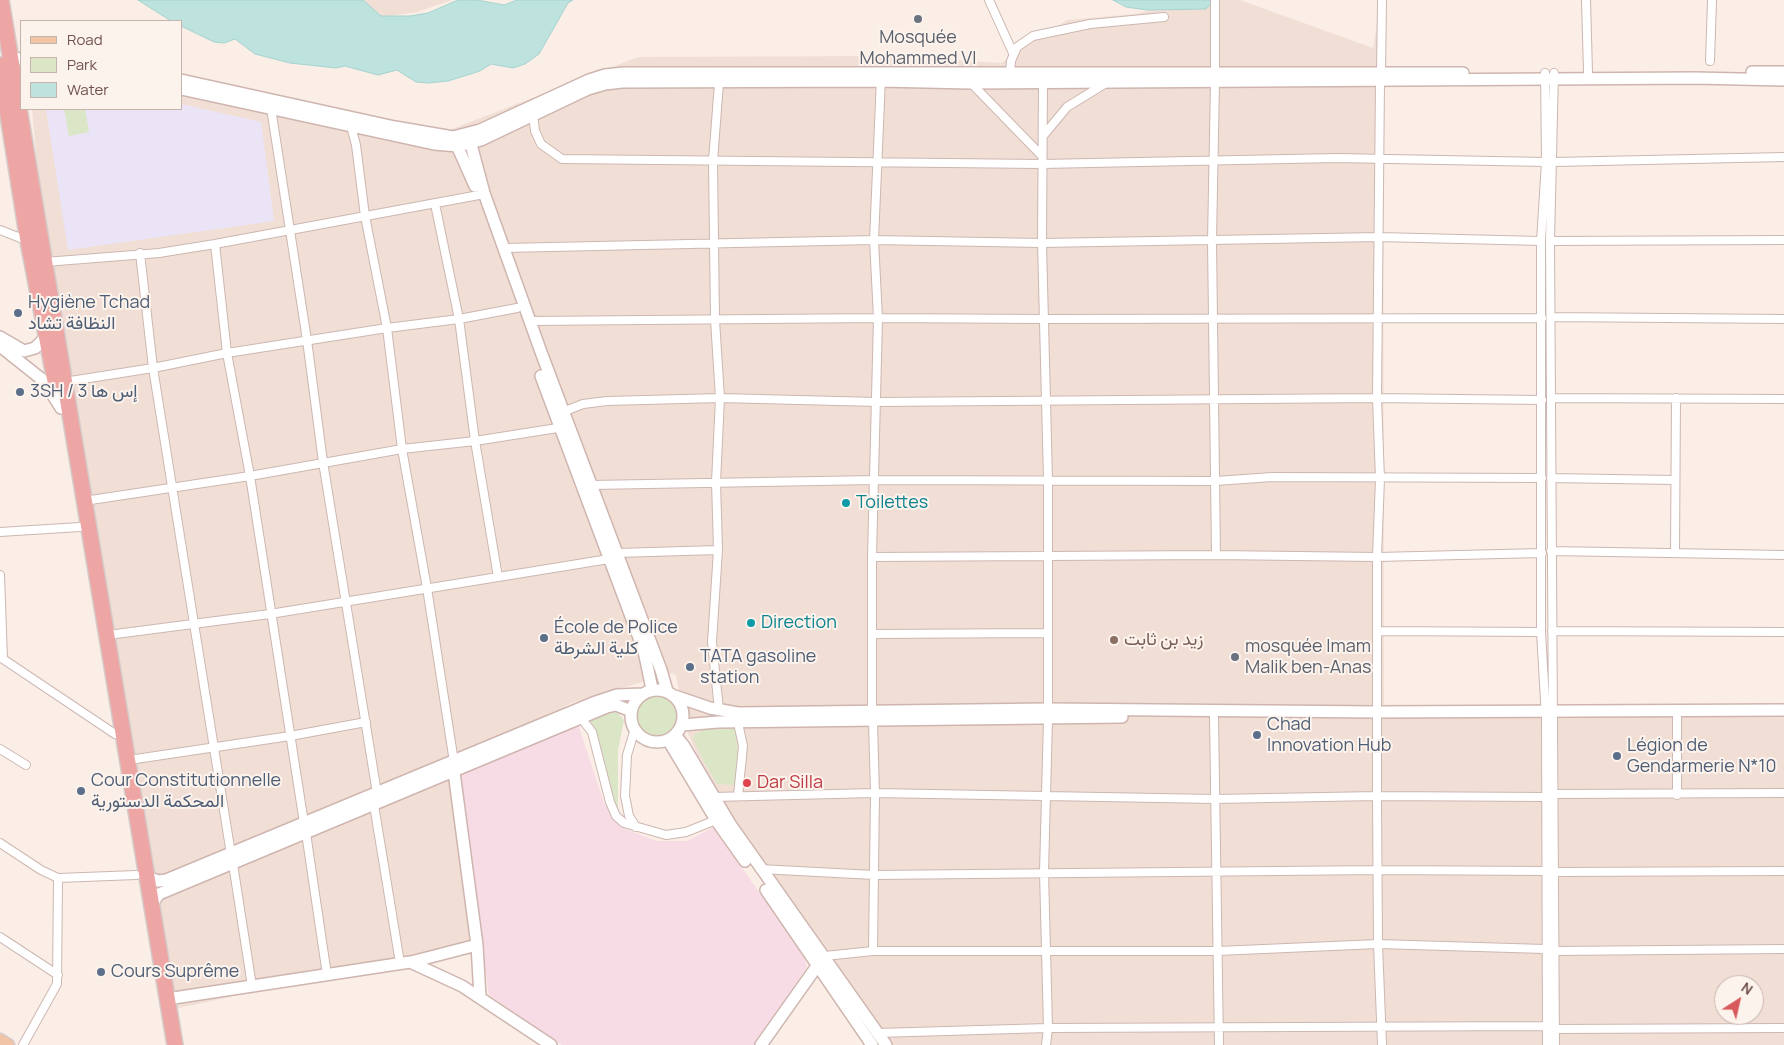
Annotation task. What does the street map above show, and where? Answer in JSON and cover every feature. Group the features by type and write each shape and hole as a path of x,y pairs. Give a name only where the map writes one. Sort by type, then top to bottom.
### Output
{"highway":[{"path":"1,0 3,20 12,55 20,105"},
{"path":"11,0 12,55 4,122 45,338 61,408 115,734 129,802 141,876 164,1045"},
{"path":"21,110 64,382 129,760 141,876 150,905 175,1045"}],"main road":[{"path":"0,1040 8,1045"}],"street":[{"path":"990,0 1013,53"},
{"path":"1215,0 1212,241 1216,555"},
{"path":"1382,0 1377,398 1380,479 1377,557 1378,944 1383,1026 1382,1045"},
{"path":"1586,0 1588,72"},
{"path":"1710,61 1712,0"},
{"path":"1010,74 1013,53 1021,43 1041,34 1090,24 1164,17"},
{"path":"470,139 605,75 624,72 881,77 971,84 1043,77 1549,76 1784,80"},
{"path":"1549,76 1588,72 1784,72"},
{"path":"182,80 291,108 351,126 434,144 470,139 604,84 719,83 1010,74 1109,82 1192,77"},
{"path":"1549,76 1551,398 1542,552 1541,632 1550,714"},
{"path":"874,951 875,793 872,717 872,557 878,318 874,240 881,77"},
{"path":"1043,77 1042,243 1048,480 1046,555 1048,714 1044,872 1048,1028 1046,1045"},
{"path":"1043,136 1067,107 1109,82"},
{"path":"719,83 713,161 715,320 720,398 716,482 718,550 712,642 719,710"},
{"path":"971,84 1042,160"},
{"path":"182,89 271,108 291,108 395,127 455,141"},
{"path":"271,108 288,229 307,340 323,462 378,793"},
{"path":"533,114 535,131 541,144 562,159 877,162 1379,159 1550,162 1784,156"},
{"path":"351,126 356,145 365,216 388,328 402,449 427,588 454,767 477,945 480,997"},
{"path":"470,139 484,193 505,248 564,427 613,556 671,694 683,710 675,733 716,820 886,1045"},
{"path":"455,141 479,195 518,308 560,413"},
{"path":"1547,1045 1550,950 1552,631 1551,551 1542,400 1541,241 1550,162"},
{"path":"45,262 140,253 160,253 479,195"},
{"path":"435,204 459,319 475,441 498,577"},
{"path":"0,230 28,241"},
{"path":"505,248 874,240 1042,243 1379,237 1541,241"},
{"path":"1550,241 1784,240"},
{"path":"215,244 227,353 250,476 327,975"},
{"path":"140,253 153,368 252,986"},
{"path":"64,382 153,368 227,353 459,319 518,308"},
{"path":"1551,317 1784,319"},
{"path":"530,322 878,318 1542,318"},
{"path":"0,337 24,351 36,348 45,338"},
{"path":"0,346 44,381 61,408"},
{"path":"560,413 583,404 606,401 720,398 877,402 1377,398 1542,400"},
{"path":"1551,398 1784,399"},
{"path":"1675,552 1676,398"},
{"path":"84,500 250,476 402,449 475,441 564,427"},
{"path":"564,427 591,486 644,651 647,692"},
{"path":"591,486 875,480 1216,482 1272,477 1675,480"},
{"path":"0,532 80,526"},
{"path":"108,635 270,614 346,600 498,577 613,556 718,550"},
{"path":"1551,551 1784,555"},
{"path":"872,557 1216,555 1377,557 1542,552"},
{"path":"0,575 2,658 115,734"},
{"path":"1378,631 1541,632"},
{"path":"1552,631 1784,632"},
{"path":"872,634 1046,633"},
{"path":"636,827 629,816 625,796 626,755 634,729 631,711 633,704 647,692"},
{"path":"305,828 374,805 604,699 628,694 647,692 671,694 719,710 738,713 872,717"},
{"path":"150,905 159,894 378,793 454,767 607,707 616,705 631,711"},
{"path":"1048,714 1377,716 1784,710"},
{"path":"634,729 653,742 704,722 738,723 872,717 1048,714 1377,716"},
{"path":"1550,714 1784,716"},
{"path":"1214,716 1219,1045"},
{"path":"1677,716 1677,795"},
{"path":"581,718 592,732 597,746 612,809 624,823 657,834 677,835 716,820"},
{"path":"129,760 290,736 366,722"},
{"path":"738,723 743,746 738,796"},
{"path":"675,733 712,797 822,960 872,1045"},
{"path":"0,749 26,765"},
{"path":"712,797 875,793 1215,799 1784,793"},
{"path":"374,805 405,963"},
{"path":"0,844 41,870 58,878 141,876 159,881 232,859"},
{"path":"760,869 874,875 1378,870 1784,870"},
{"path":"23,1045 57,984 58,878"},
{"path":"0,938 58,976"},
{"path":"761,1045 822,960 874,951 1218,951 1378,944 1550,950 1784,950"},
{"path":"167,999 405,963 477,945"},
{"path":"1550,950 1555,1045"},
{"path":"405,963 444,976 480,997 551,1045"},
{"path":"878,1033 1048,1028 1547,1026"},
{"path":"1555,1029 1784,1028"}],"shaded area":[{"path":"306,0 452,0 417,12 382,17"},
{"path":"1188,0 1240,0 1373,48 1381,0 1383,0 1384,708 1784,707 1784,1045 881,1045 713,792 688,733 676,676 673,673 574,702 453,759 475,943 161,1012 47,276 32,110 182,110 182,75 439,134 638,57 882,56 1001,63 1067,20 1136,14"},
{"path":"182,104 261,122 274,221 68,250 46,110 182,110"},
{"path":"578,724 604,803 623,828 656,841 687,841 714,827 804,958 807,967 754,1045 562,1045 489,995 458,775"}],"green space":[{"path":"64,110 85,110 89,132 69,136"},
{"path":"662,695 670,698 676,704 679,716 676,728 670,734 654,737 646,734 640,728 637,712 640,704 646,698"},
{"path":"612,712 618,713 624,720 618,750 618,813 612,803 598,737 590,721"},
{"path":"707,729 735,729 738,753 735,785 717,784 704,762 693,738 695,734"}],"water":[{"path":"138,0 363,0 381,16 410,16 428,13 458,0 477,0 504,5 517,0 573,0 568,3 539,54 525,64 513,68 491,64 480,71 448,81 428,83 416,82 397,70 378,75 345,66 336,68 290,63 255,54 235,39 224,43 214,42 182,26 182,20 169,20"},
{"path":"1113,0 1215,0 1206,9 1147,10 1126,7"}],"place":[{"name":"Mosquée Mohammed VI","path":"918,19"},
{"name":"Hygiène Tchad النظافة تشاد","path":"18,313"},
{"name":"3SH / 3 إس ها","path":"20,392"},
{"name":"Toilettes","path":"846,503"},
{"name":"Direction","path":"751,623"},
{"name":"École de Police كلية الشرطة","path":"544,638"},
{"name":"زيد بن ثابت","path":"1114,640"},
{"name":"mosquée Imam Malik ben-Anas","path":"1235,657"},
{"name":"TATA gasoline station","path":"690,667"},
{"name":"Chad Innovation Hub","path":"1257,735"},
{"name":"Légion de Gendarmerie N*10","path":"1617,756"},
{"name":"Dar Silla","path":"747,783"},
{"name":"Cour Constitutionnelle المحكمة الدستورية","path":"81,791"},
{"name":"Cours Suprême","path":"101,972"}]}
